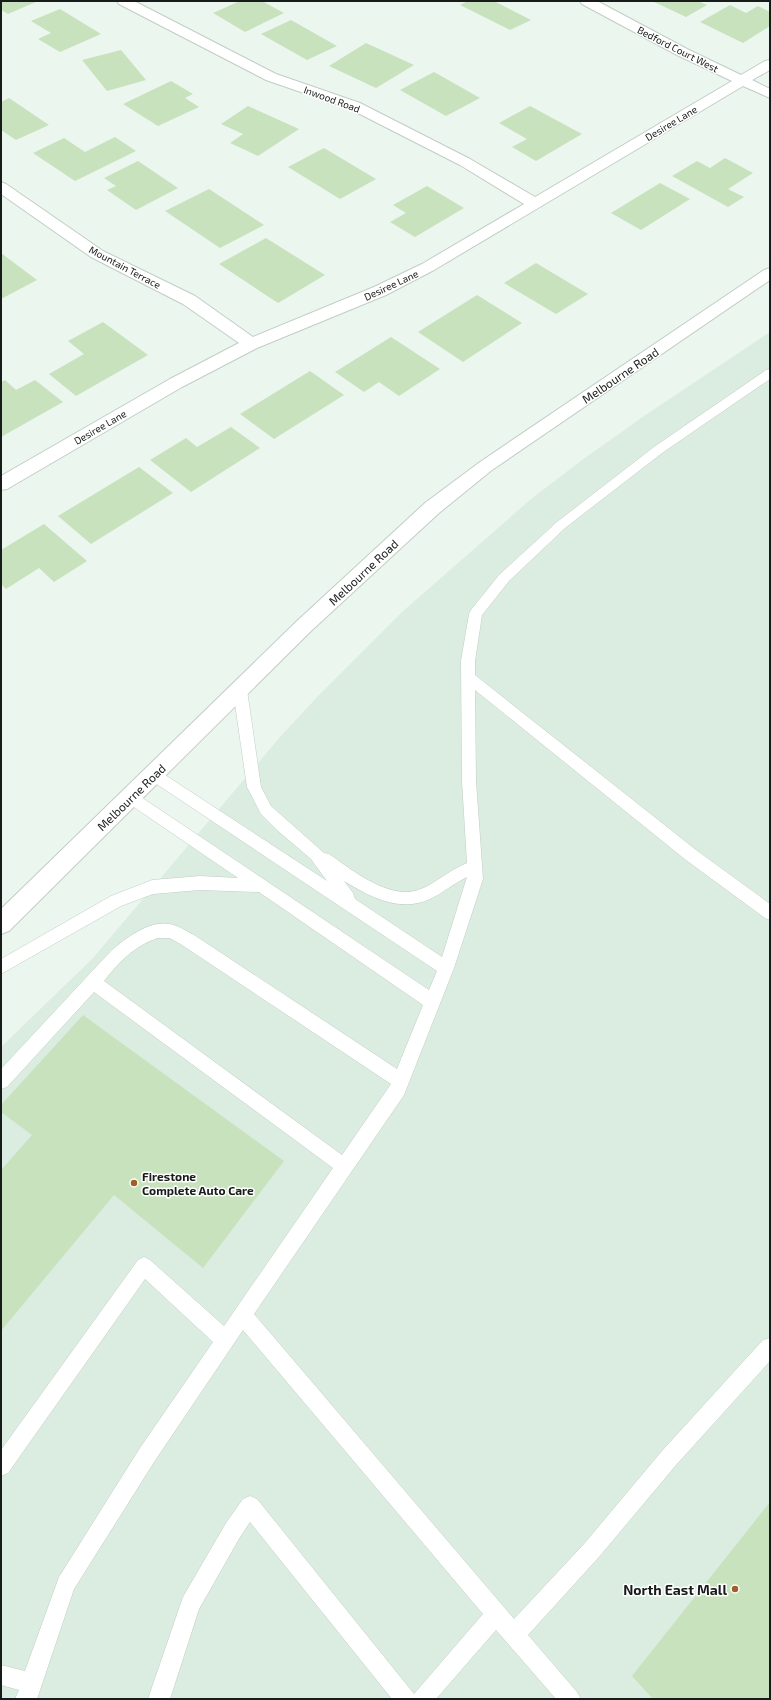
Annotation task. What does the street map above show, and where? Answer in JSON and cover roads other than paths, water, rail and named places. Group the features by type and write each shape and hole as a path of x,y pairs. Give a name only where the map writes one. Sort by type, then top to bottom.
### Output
{"street":[{"name":"Inwood Road","path":"124,1 271,77 355,106 464,162 535,204"},
{"name":"Bedford Court West","path":"587,1 682,52 770,94"},
{"name":"Desiree Lane","path":"1,484 176,383 251,344 380,291 428,267 770,64"},
{"name":"Mountain Terrace","path":"1,187 97,254 189,300 251,344"},
{"name":"Melbourne Road","path":"1,924 304,626 432,508 486,466 770,273"}],"lane":[{"path":"1,1675 28,1691 66,1584 147,1455 398,1089 446,968 475,879 469,781 468,661 476,614 504,578 561,525 658,450 770,373"},
{"path":"468,677 691,855 770,913"},
{"path":"240,690 254,787 266,810 282,826 316,854 374,891 398,898 417,897 434,889 458,874 475,867"},
{"path":"154,775 446,968"},
{"path":"130,797 259,886 433,1002"},
{"path":"316,854 355,907"},
{"path":"1,967 116,901 152,887 200,883 259,886"},
{"path":"1,1080 120,952 150,932 170,931 188,940 401,1081"},
{"path":"93,982 344,1166"},
{"path":"1,1466 144,1266 226,1341"},
{"path":"243,1316 570,1699"},
{"path":"514,1635 591,1550 669,1458 770,1347"},
{"path":"159,1699 190,1604 233,1530 250,1506 405,1699"},
{"path":"422,1699 496,1614"}],"place":[{"name":"Firestone Complete Auto Care","path":"134,1183"},
{"name":"North East Mall","path":"735,1589"}]}
